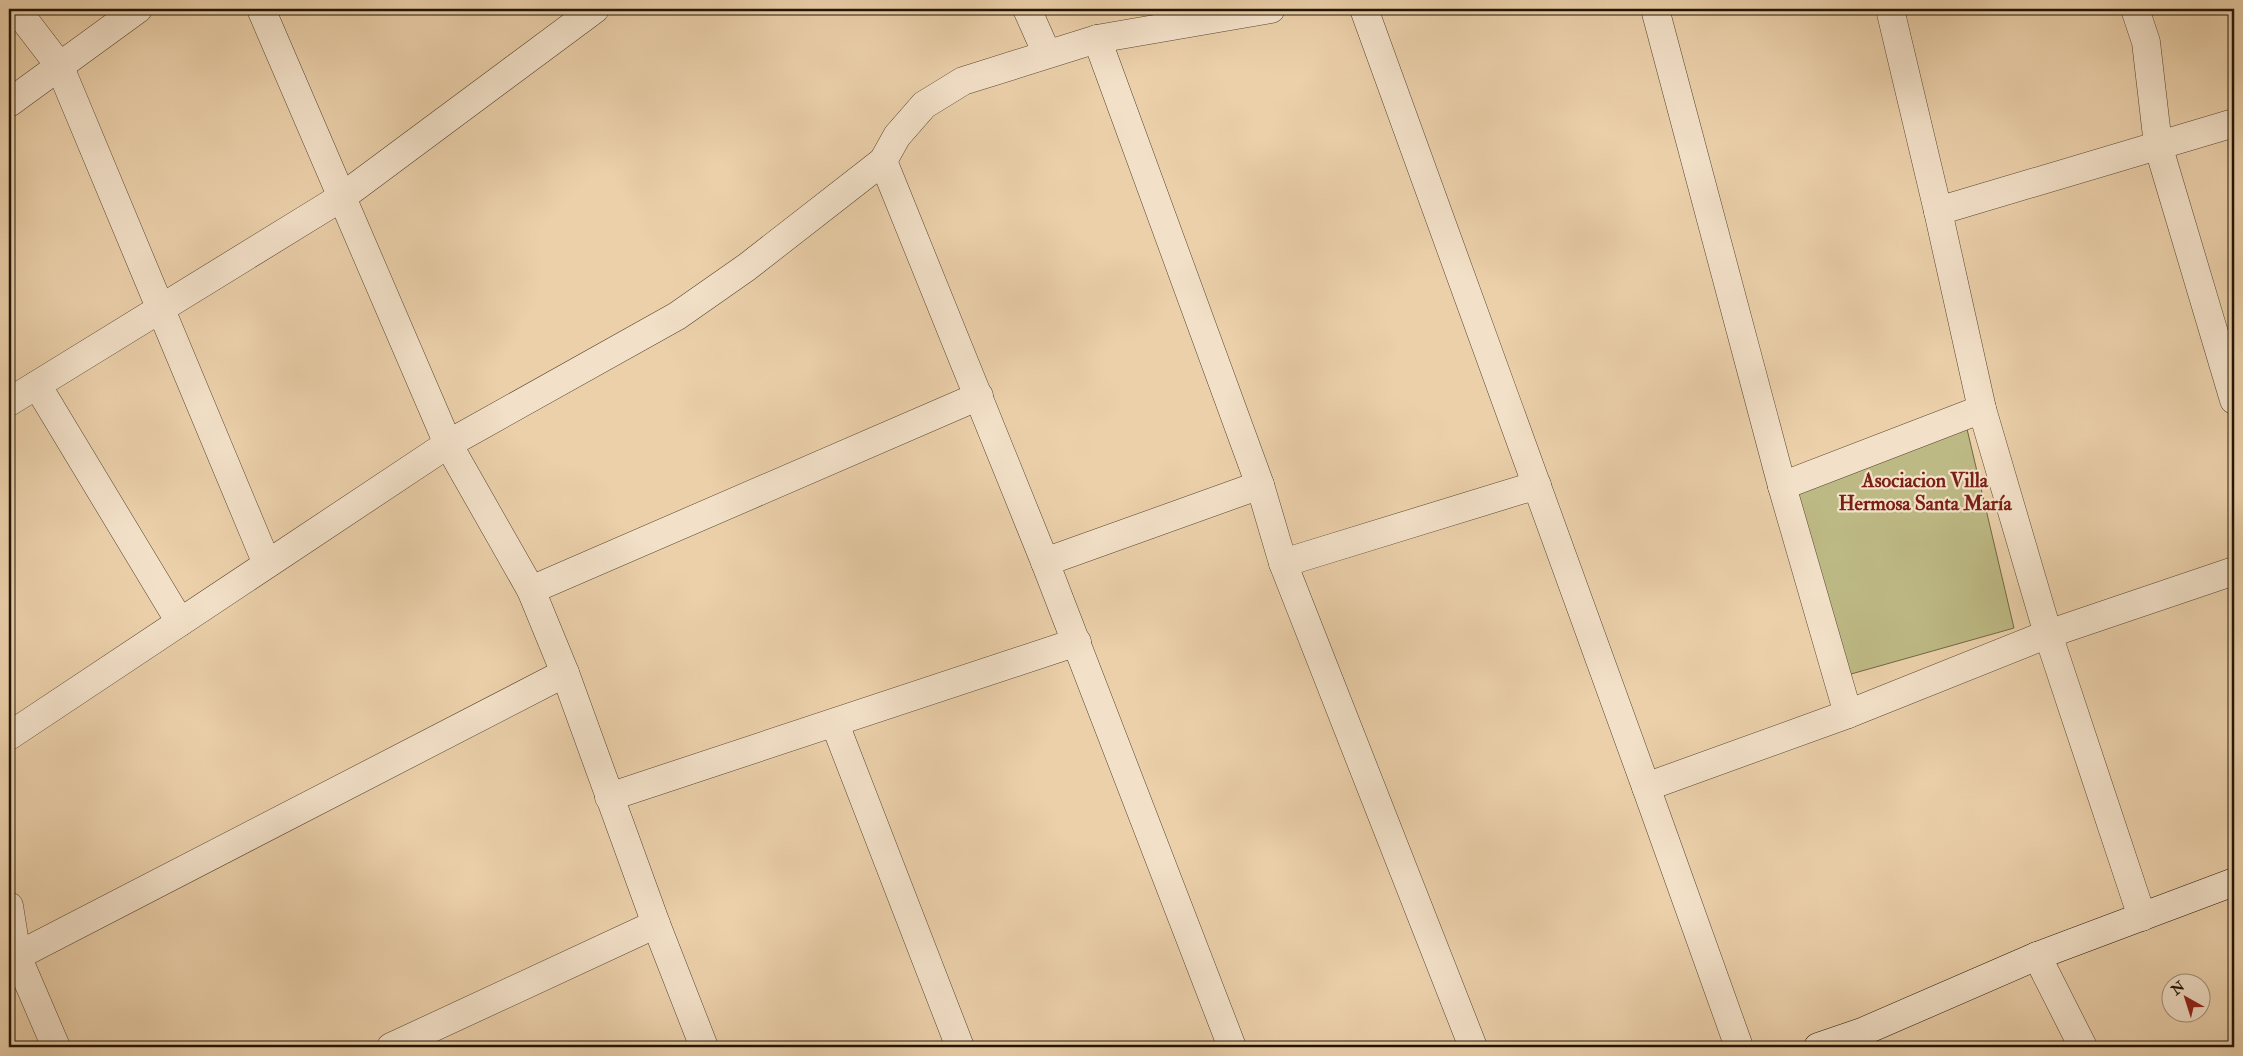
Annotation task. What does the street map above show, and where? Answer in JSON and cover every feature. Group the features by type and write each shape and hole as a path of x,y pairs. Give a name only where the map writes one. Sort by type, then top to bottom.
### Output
{"street":[{"path":"16,9 59,64 267,564"},
{"path":"9,102 59,64 138,9"},
{"path":"261,9 448,444 531,590 565,673 656,924 704,1047"},
{"path":"9,402 342,197 596,9"},
{"path":"1027,9 1047,54"},
{"path":"1364,9 1646,787 1738,1047"},
{"path":"1654,9 1782,486 1848,714"},
{"path":"1890,9 1938,211 1982,409 2048,634 2142,917"},
{"path":"2135,9 2146,42 2158,145 2234,400"},
{"path":"9,736 448,444 676,316 747,267 884,161 897,136 924,105 963,81 1097,39 1261,10"},
{"path":"1097,39 1260,485 1284,563 1473,1047"},
{"path":"1938,211 2234,124"},
{"path":"884,161 980,396 1077,642 1232,1047"},
{"path":"37,385 180,622"},
{"path":"531,590 980,396"},
{"path":"1782,486 1982,409"},
{"path":"1045,562 1260,485"},
{"path":"1284,563 1537,485"},
{"path":"1646,787 1848,714 2048,634 2234,570"},
{"path":"609,797 835,724 1077,642"},
{"path":"17,956 565,673"},
{"path":"835,724 960,1047"},
{"path":"1818,1047 1865,1039 2037,956 2234,882"},
{"path":"9,906 17,956 56,1047"},
{"path":"391,1047 656,924"},
{"path":"2037,956 2083,1047"}],"shaded area":[{"path":"1967,429 2014,628 1844,676 1792,495"}],"district":[{"name":"Asociacion Villa Hermosa Santa María","path":"1925,492"}]}
